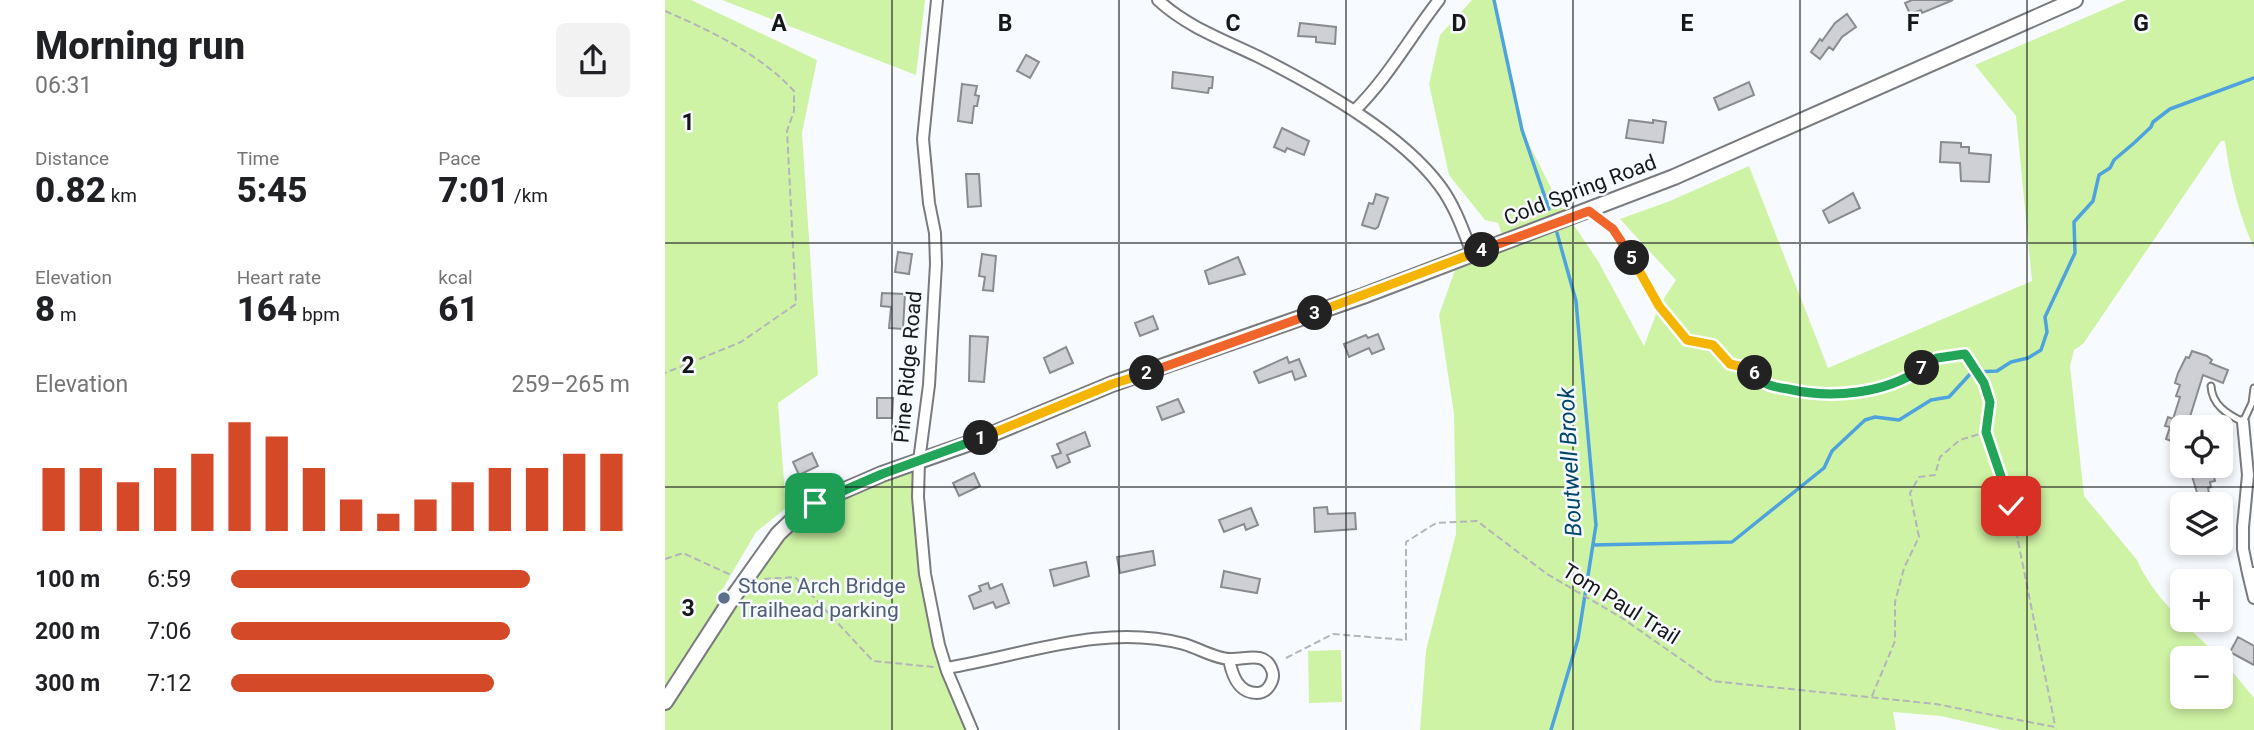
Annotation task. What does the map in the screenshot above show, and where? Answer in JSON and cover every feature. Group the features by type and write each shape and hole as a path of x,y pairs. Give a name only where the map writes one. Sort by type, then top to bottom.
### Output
{"street":[{"name":"Pine Ridge Road","path":"937,0 923,139 929,203 935,233 936,264 929,385 919,461 918,496 925,574 936,634 946,668 972,730"},
{"path":"1158,0 1182,19 1297,77 1354,111 1406,151 1435,179 1454,209 1472,253"},
{"path":"1354,111 1379,85 1439,0"},
{"name":"Cold Spring Road","path":"665,702 778,534 815,503 1112,384 1363,296 1589,211 1674,177 2075,0"},
{"path":"2243,422 2251,491 2243,550 2251,573 2254,598"},
{"path":"946,668 983,662 1038,647 1125,637 1171,641 1229,659"}],"lane":[{"path":"2211,386 2216,403 2228,415 2243,422 2252,403 2254,388"}],"path":[{"path":"665,11 719,37 778,74 794,91 794,111 787,131 796,304 741,342 665,373"},
{"path":"1589,211 1613,229 1645,278 1659,306 1687,340 1713,345 1730,364 1752,369 1766,384 1807,394 1866,391 1915,374 1937,358 1965,354 1984,383 1990,402 1986,432 2011,506 2056,728"},
{"path":"1872,697 1895,641 1895,602 1904,568 1919,537 1910,493 1919,477 1935,475 1940,457 1960,440 1986,432"},
{"name":"Tom Paul Trail","path":"1286,658 1333,634 1406,640 1406,542 1436,523 1477,521 1547,574 1622,618 1713,681 1936,704 2056,728"},
{"path":"665,559 683,553 745,580 795,577 873,662 946,668"}],"green space":[{"path":"665,0 691,0 817,60 802,133 818,375 778,403 786,508 756,532 715,602 778,534 815,503 919,461 918,497 939,645 972,730 665,730"},
{"path":"722,0 925,0 916,75"},
{"path":"1472,0 1493,0 1522,130 1557,200 1598,261 1644,346 1659,306 1676,280 1620,219 1670,201 1749,166 1828,368 2032,281 2016,116 1975,65 2126,0 2254,0 2254,248 2235,195 2225,141 2221,141 2083,344 2074,350 2070,366 2084,496 2137,560 2153,588 2170,608 2170,632 2192,632 2207,646 2170,646 2170,709 2233,709 2233,673 2254,698 2254,730 2002,730 1941,716 1893,712 1896,730 1420,730 1426,650 1456,534 1454,414 1439,315 1455,270 1507,249 1498,223 1485,220 1449,175 1429,84 1440,35"},
{"path":"1341,650 1342,702 1309,703 1308,651"}],"building":[{"path":"1912,0 1953,0 1922,13 1921,10 1910,14 1905,3"},
{"path":"1847,14 1856,27 1842,37 1833,50 1829,47 1820,59 1811,52 1835,23"},
{"path":"1300,23 1336,27 1335,44 1316,42 1316,37 1298,36"},
{"path":"1026,55 1039,62 1030,78 1017,71"},
{"path":"1173,72 1213,77 1212,88 1209,88 1208,93 1172,88"},
{"path":"1749,82 1754,95 1719,110 1714,98"},
{"path":"962,84 977,86 975,95 979,96 977,106 974,106 972,123 958,121"},
{"path":"1629,120 1666,122 1663,143 1626,138"},
{"path":"1282,128 1309,141 1304,155 1287,148 1285,152 1274,147"},
{"path":"1941,142 1961,143 1961,147 1969,147 1969,153 1991,155 1989,182 1961,181 1960,163 1940,162"},
{"path":"966,174 979,174 981,206 968,207"},
{"path":"1853,193 1860,208 1829,223 1823,211"},
{"path":"1376,194 1388,198 1375,229 1362,225 1369,203 1373,204"},
{"path":"898,252 912,254 909,274 895,272"},
{"path":"982,254 996,256 993,291 983,290 985,277 979,276"},
{"path":"1238,257 1245,274 1209,284 1205,271"},
{"path":"882,293 905,294 903,329 889,328 891,307 881,306"},
{"path":"1153,316 1158,329 1140,336 1135,323"},
{"path":"1378,334 1384,349 1372,354 1369,348 1349,357 1344,344 1366,335 1368,338"},
{"path":"970,336 988,337 984,382 969,381"},
{"path":"1066,347 1073,363 1050,373 1044,358"},
{"path":"2192,351 2207,356 2212,360 2210,363 2228,370 2223,383 2203,375 2191,415 2174,415 2180,397 2176,396 2180,385 2175,383 2186,357 2189,358"},
{"path":"1287,357 1289,363 1299,359 1306,376 1295,380 1292,371 1259,383 1254,372"},
{"path":"877,398 893,398 892,418 877,418"},
{"path":"1178,399 1184,412 1162,420 1157,407"},
{"path":"2168,417 2170,418 2170,427 2165,426"},
{"path":"1085,432 1090,446 1067,455 1070,462 1057,468 1052,456 1061,453 1057,444"},
{"path":"812,453 818,466 799,475 793,462"},
{"path":"974,473 980,486 959,496 953,483"},
{"path":"2193,478 2214,478 2215,481 2210,482 2209,492 2197,492"},
{"path":"1327,507 1328,514 1355,513 1356,529 1315,532 1314,508"},
{"path":"1251,508 1258,525 1246,530 1244,524 1224,532 1219,520"},
{"path":"1153,551 1155,565 1120,573 1117,557"},
{"path":"1086,562 1089,576 1054,586 1050,570"},
{"path":"1224,571 1260,579 1257,593 1221,587"},
{"path":"988,583 990,589 1002,584 1009,603 996,608 993,602 974,609 969,596 981,591 979,586"},
{"path":"2238,637 2254,646 2254,665 2233,654"}],"waterway":[{"name":"Boutwell Brook","path":"1494,0 1522,130 1549,209"},
{"path":"1593,545 1732,542 1824,468 1832,451 1865,420 1875,417 1899,420 1931,400 1949,397 1972,372 1997,371 2041,350 2047,332 2045,317 2075,253 2074,222 2093,201 2099,175 2110,168 2114,160 2170,109 2254,78"},
{"name":"Boutwell Brook","path":"1551,730 1578,639 1596,525 1576,301 1557,233"}],"place":[{"name":"Stone Arch Bridge Trailhead parking","path":"724,598"}],"route":[{"path":"815,503 1112,384 1363,296 1589,211 1613,229 1645,278 1659,306 1687,340 1713,345 1730,364 1752,369 1766,384 1807,394 1866,391 1915,374 1937,358 1965,354 1984,383 1990,402 1986,432 2011,506"}]}
